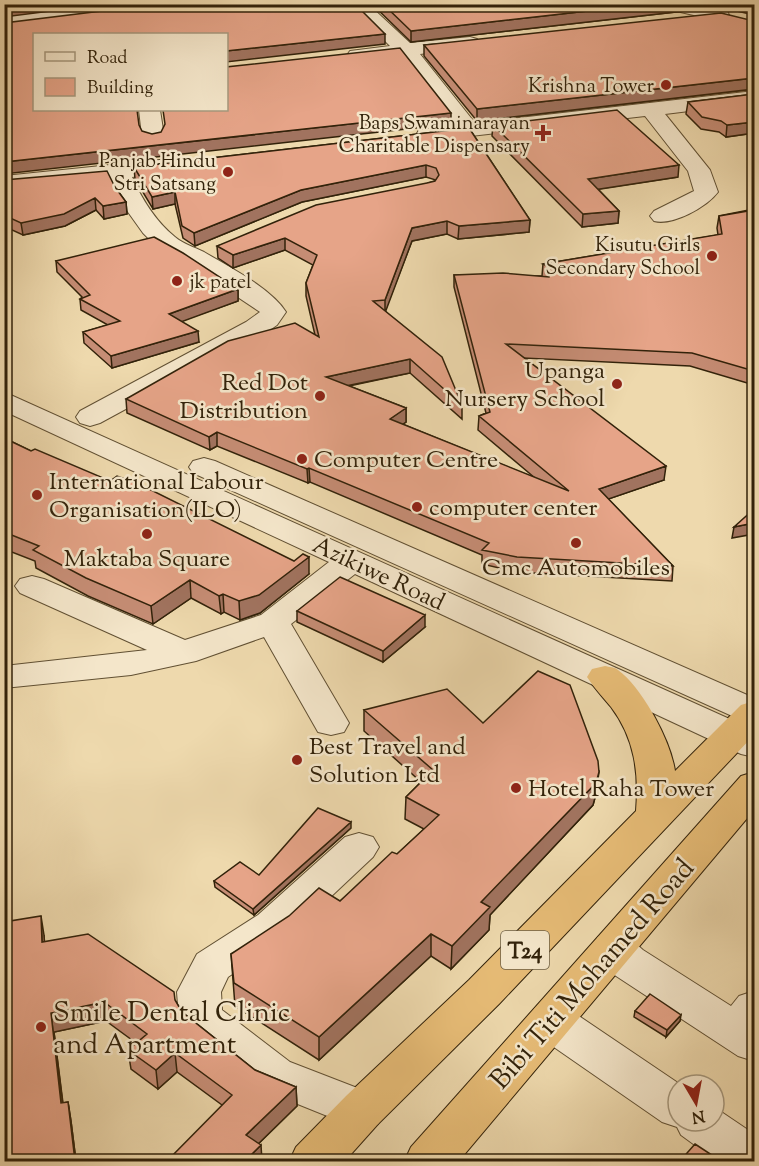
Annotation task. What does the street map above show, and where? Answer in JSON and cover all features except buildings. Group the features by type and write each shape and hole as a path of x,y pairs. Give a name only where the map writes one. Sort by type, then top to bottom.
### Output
{"highway":[{"path":"605,677 633,710 649,745 657,779 655,816"},
{"name":"T24","path":"314,1161 362,1110 484,992 655,816 749,726"},
{"name":"Bibi Titi Mohamed Road","path":"428,1161 754,785"}],"street":[{"path":"357,4 406,50 469,130"},
{"path":"4,23 159,5"},
{"path":"665,13 720,15 739,20"},
{"path":"339,57 488,41"},
{"path":"411,137 754,97"},
{"path":"651,110 699,170 706,192 700,199 662,216"},
{"path":"150,111 153,136"},
{"path":"4,183 200,162"},
{"path":"90,417 255,328 268,319 273,312 268,304 205,252 168,244 151,228 130,198 118,172"},
{"name":"Azikiwe Road","path":"4,379 90,417 749,726"},
{"name":"Azikiwe Road","path":"4,400 605,677 749,726"},
{"path":"4,677 131,664 184,653 273,622 352,560"},
{"path":"32,586 184,653"},
{"path":"273,622 331,723"},
{"path":"359,847 273,926 212,966 199,992 201,1018 274,1075 362,1110"},
{"path":"612,949 628,962 749,1027"},
{"path":"550,1021 666,1100"},
{"path":"715,1133 754,1160"}],"place":[{"name":"Krishna Tower","path":"666,85"},
{"name":"Baps Swaminarayan Charitable Dispensary","path":"543,133"},
{"name":"Panjab Hindu Stri Satsang","path":"228,172"},
{"name":"Kisutu Girls Secondary School","path":"712,256"},
{"name":"jk patel","path":"177,281"},
{"name":"Upanga Nursery School","path":"617,384"},
{"name":"Red Dot Distribution","path":"320,396"},
{"name":"Computer Centre","path":"302,459"},
{"name":"International Labour Organisation(ILO)","path":"37,495"},
{"name":"computer center","path":"417,507"},
{"name":"Maktaba Square","path":"147,534"},
{"name":"Cmc Automobiles","path":"576,543"},
{"name":"Best Travel and Solution Ltd","path":"297,760"},
{"name":"Hotel Raha Tower","path":"516,788"},
{"name":"Smile Dental Clinic and Apartment","path":"41,1027"}]}
